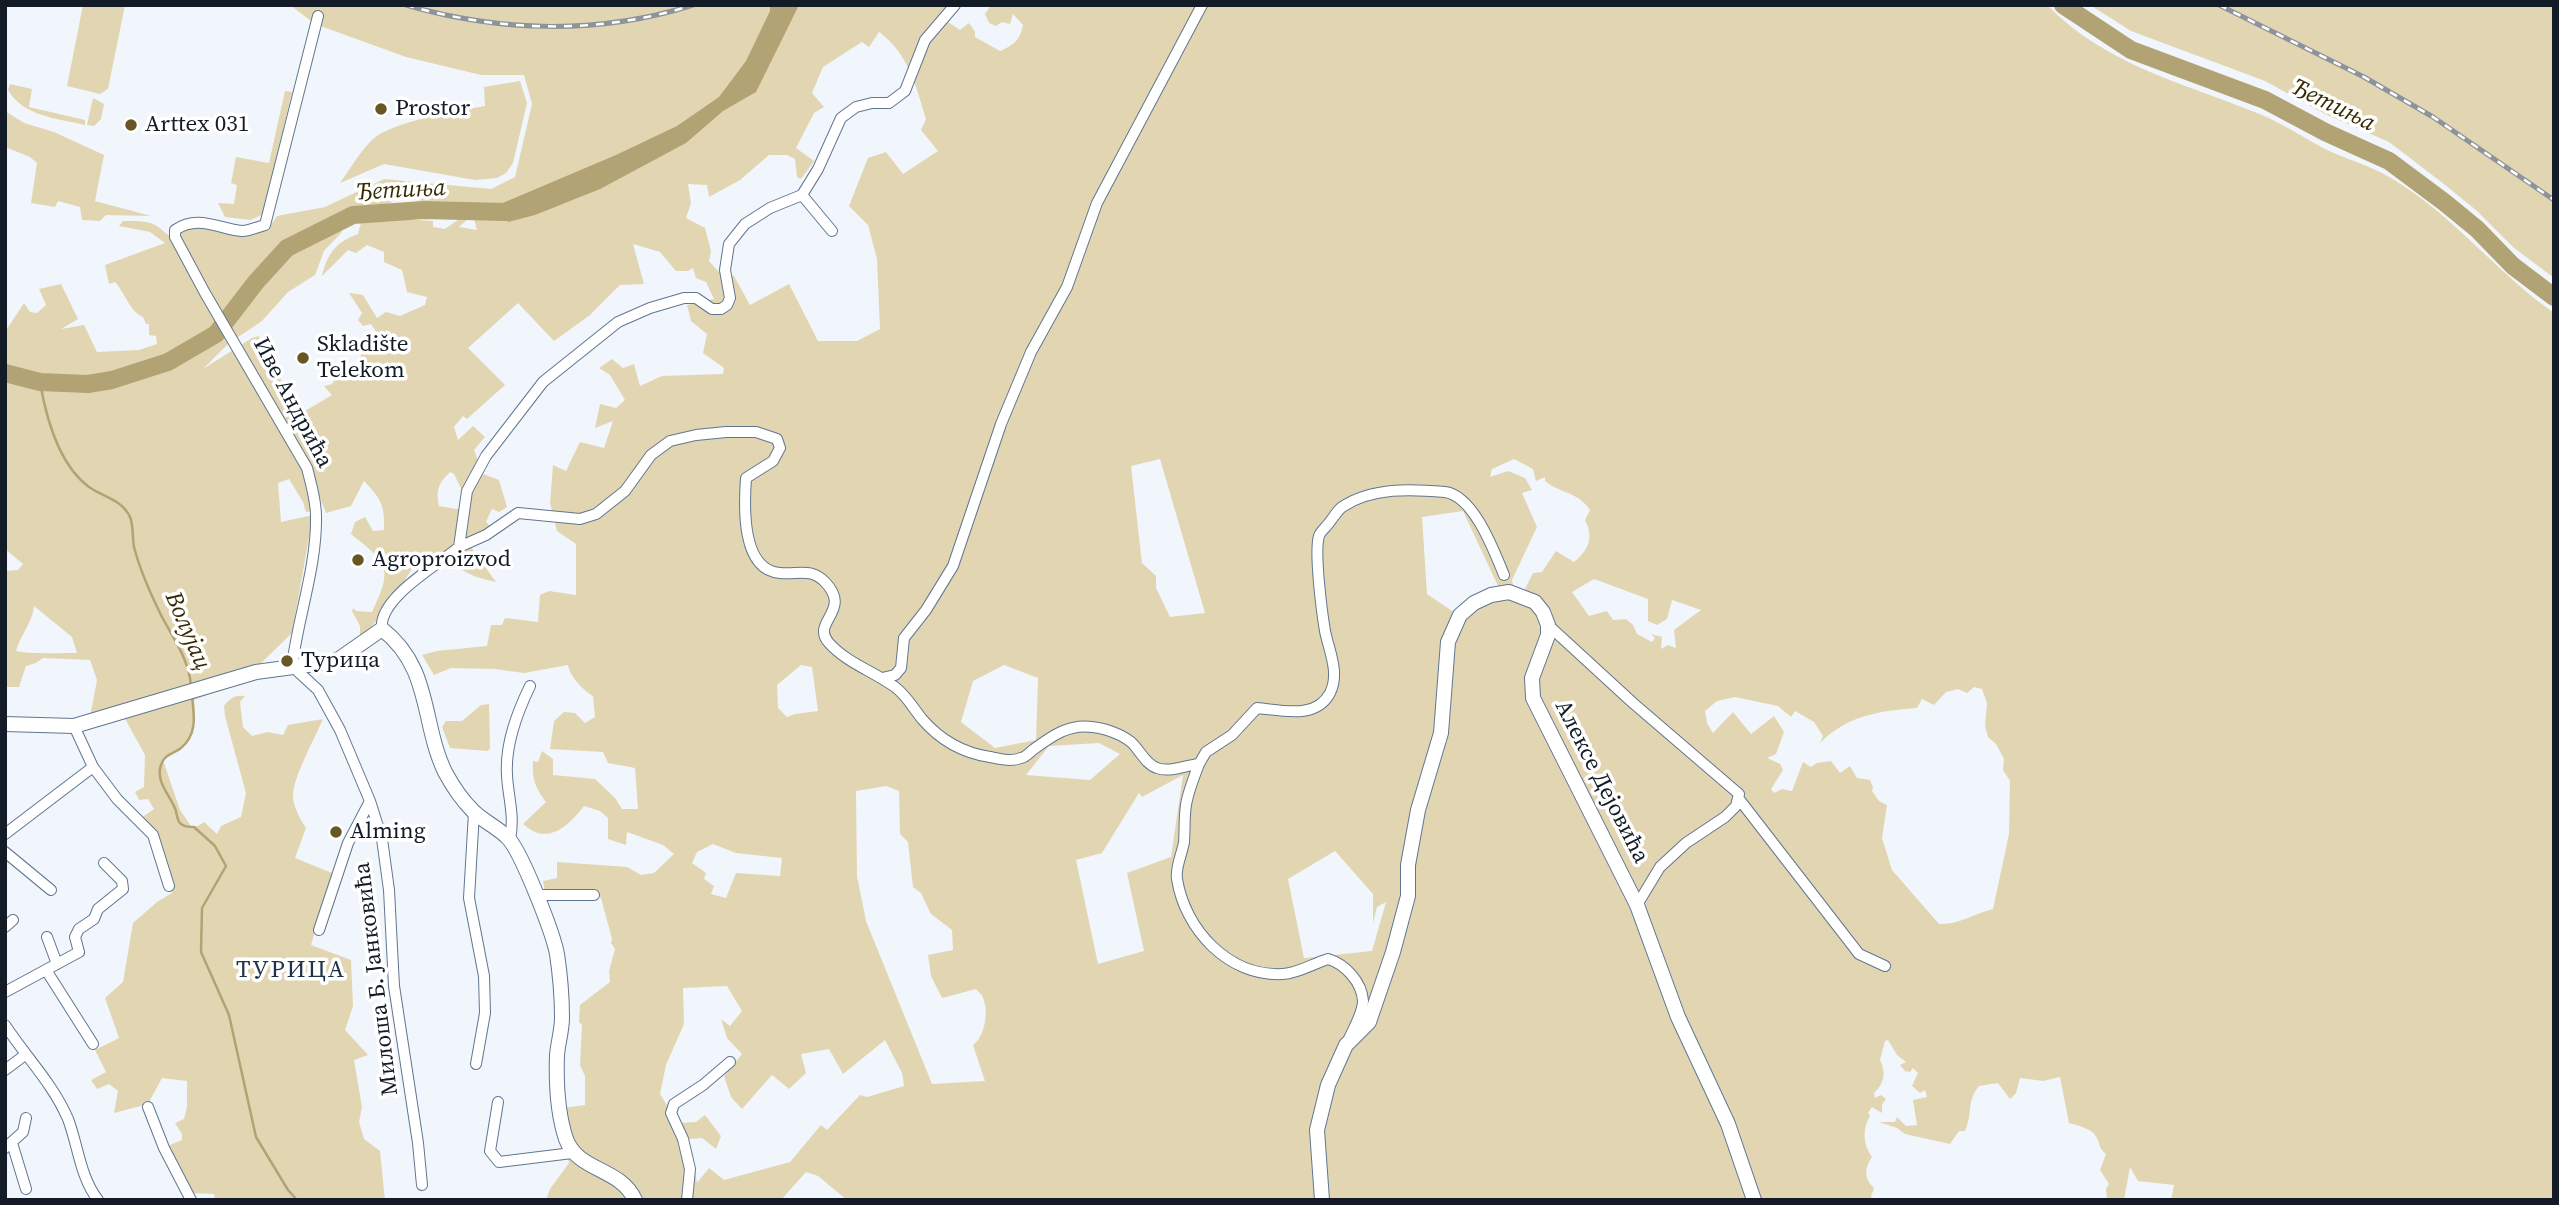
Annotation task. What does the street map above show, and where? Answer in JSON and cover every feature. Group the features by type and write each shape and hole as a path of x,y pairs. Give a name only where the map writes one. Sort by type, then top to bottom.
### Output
{"street":[{"path":"459,547 467,491 486,456 543,383 618,322 650,308 684,298 696,298 712,309 721,309 727,305 730,298 725,271 729,244 745,224 770,208 802,195 818,169 841,118 856,107 888,103 905,91 925,40 955,5"},
{"path":"882,678 895,675 901,667 904,638 926,610 953,566 987,461 1031,352 1067,287 1097,203 1202,5"},
{"name":"Иве Андрића","path":"292,666 314,543 314,494 307,468 205,293 175,237 175,230 183,224 215,223 244,231 265,225 317,16"},
{"path":"802,195 832,231"},
{"path":"635,1200 630,1188 572,1153 566,1139 558,1101 557,1054 562,1019 557,953 535,892 510,839 474,812 446,773 418,677 404,652 382,629 383,614 403,590 459,547 486,535 518,513 580,519 596,514 625,491 652,455 670,441 726,432 770,435 777,439 780,448 778,454 773,461 746,478 747,535 753,555 766,568 779,573 812,573 826,582 836,607 823,627 826,640 858,666 897,688 916,708 921,718 939,734 963,751 1010,760 1023,758 1057,733 1077,726 1096,727 1130,742 1146,761 1157,768 1171,770 1199,764"},
{"path":"1322,1200 1317,1130 1328,1085 1363,1003 1358,984 1338,962 1328,959 1302,971 1282,974 1255,972 1223,956 1203,938 1187,910 1176,877 1184,841 1186,803 1199,764 1206,752 1231,735 1257,708 1300,712 1315,709 1330,693 1334,662 1325,631 1318,581 1319,536 1341,508 1374,493 1415,490 1450,493 1464,501 1488,537 1504,575"},
{"path":"1346,1045 1369,1022 1403,917 1408,896 1408,865 1418,810 1441,733 1448,642 1460,615 1474,603 1491,595 1509,592 1535,602 1548,625 1633,703 1729,784 1858,954 1885,966"},
{"name":"Алексе Дејовића","path":"1548,625 1548,635 1532,678 1533,698 1637,905 1693,1052 1714,1090 1728,1124 1754,1200"},
{"path":"5,724 74,726 256,672 339,659 382,629"},
{"name":"Милоша Б. Јанковића","path":"292,666 318,690 341,733 370,801 382,839 389,890 394,986 422,1185"},
{"path":"510,839 513,810 507,776 507,757 520,708 530,686"},
{"path":"74,726 93,766 117,799 153,835 169,886"},
{"path":"5,834 93,766"},
{"path":"1637,905 1660,867 1686,843 1725,817 1739,799"},
{"path":"319,930 348,843 370,801"},
{"path":"474,812 469,898 484,976 485,1013 476,1064"},
{"path":"5,852 51,890"},
{"path":"5,992 79,952 75,937 79,929 94,919 98,909 123,889 122,881 104,863"},
{"path":"535,892 542,895 594,895"},
{"path":"47,937 57,964"},
{"path":"46,970 93,1044"},
{"path":"5,1025 51,1086 68,1119 90,1189 98,1200"},
{"path":"5,1070 25,1055"},
{"path":"687,1200 690,1169 683,1139 671,1113 674,1104 704,1085 730,1062"},
{"path":"498,1102 490,1151 499,1162 572,1153"},
{"path":"148,1107 164,1148 191,1200"},
{"path":"26,1118 23,1132 9,1146 26,1189"}],"shaded area":[{"path":"83,5 125,5 108,89 100,94 67,86"},
{"path":"290,5 960,5 948,22 960,30 969,23 975,37 1000,51 1016,41 1023,25 1013,14 1010,24 1002,22 996,26 989,23 985,14 991,5 2047,5 2096,44 2122,59 2262,115 2323,148 2383,173 2434,209 2554,313 2554,1200 2171,1200 2174,1185 2138,1181 2130,1167 2124,1200 2107,1200 2106,1189 2109,1184 2100,1170 2106,1154 2092,1132 2069,1123 2060,1077 2043,1081 2020,1078 2016,1093 2010,1099 1998,1083 1979,1086 1972,1097 1965,1131 1959,1131 1950,1144 1905,1134 1879,1122 1895,1122 1897,1117 1906,1126 1917,1125 1913,1100 1927,1097 1925,1090 1920,1093 1912,1086 1918,1073 1913,1068 1910,1072 1905,1071 1900,1065 1906,1062 1897,1055 1888,1040 1885,1041 1880,1060 1884,1073 1882,1081 1874,1093 1875,1098 1881,1095 1886,1099 1882,1105 1882,1113 1872,1107 1868,1113 1870,1116 1865,1132 1867,1147 1872,1157 1866,1173 1874,1188 1871,1197 1873,1200 1759,1200 1722,1095 1690,1034 1641,905 1536,691 1538,667 1552,623 1549,613 1524,591 1533,573 1542,572 1556,551 1574,562 1583,553 1589,538 1585,520 1590,510 1580,499 1545,481 1545,477 1536,481 1533,469 1514,459 1492,469 1490,477 1508,471 1525,478 1532,490 1522,493 1537,527 1512,580 1515,597 1539,612 1542,620 1540,638 1527,673 1526,692 1626,890 1675,1020 1727,1126 1751,1200 847,1200 818,1176 806,1172 781,1200 546,1200 550,1189 569,1163 559,1126 563,1108 585,1105 585,1076 580,1065 580,1005 610,982 609,971 615,949 611,943 601,898 569,890 545,892 543,881 557,878 557,862 627,867 641,875 654,873 674,854 663,845 627,832 626,845 608,839 608,818 600,811 584,806 570,822 552,833 536,832 523,824 546,802 533,773 533,761 538,762 542,751 553,759 553,775 595,779 615,798 622,809 638,809 635,768 608,763 603,752 550,749 554,721 564,712 575,713 585,723 595,717 593,696 578,683 568,665 524,673 451,668 434,675 422,655 487,646 491,625 502,625 505,618 538,622 540,595 549,591 576,595 576,544 557,531 550,503 553,465 566,471 580,442 604,448 613,421 595,428 600,404 616,408 625,400 610,375 599,368 612,359 623,368 634,364 640,386 662,376 723,374 724,368 703,353 707,334 691,321 687,305 714,299 706,282 696,278 693,268 676,271 660,252 633,244 644,284 620,285 590,315 554,341 518,303 468,348 505,385 467,419 463,416 454,427 458,440 473,426 485,437 474,450 483,474 499,480 507,507 499,512 492,509 486,522 490,526 471,547 496,582 468,573 445,555 426,569 415,554 412,558 414,565 396,594 376,622 360,638 360,626 353,608 356,611 372,612 385,575 373,552 351,534 355,522 365,517 373,531 384,530 381,503 364,481 351,506 326,513 318,493 305,477 312,494 313,511 306,512 289,479 278,483 281,522 313,515 292,633 257,667 90,717 97,680 90,660 43,658 26,666 19,687 5,687 5,571 18,570 23,564 5,549 5,332 24,303 30,312 37,313 46,305 39,289 61,284 78,319 61,329 84,325 97,352 139,350 157,344 156,336 149,335 149,324 134,311 115,282 109,284 105,265 165,243 150,232 119,226 123,221 149,223 176,238 177,230 196,224 268,229 277,216 325,207 384,179 491,189 515,177 532,104 524,75 481,75 406,57 315,24","holes":["879,32 897,50 910,71 926,119 921,130 938,151 903,174 886,152 868,158 849,206 868,225 877,259 880,329 857,341 818,341 789,284 750,305 734,276 718,271 709,261 711,251 705,228 686,218 691,203 688,184 707,185 709,197 740,180 769,155 787,155 795,159 797,177 801,179 814,161 796,148 814,113 824,107 812,93 823,67 862,42 869,47","400,198 471,207 477,230 459,227 469,218 459,219 445,229 433,227 433,221 390,218 361,223 358,234 334,250 322,276 348,250 356,253 367,245 384,252 384,262 402,270 407,292 427,297 425,305 400,316 386,312 377,318 363,295 349,293 362,313 358,320 363,326 371,324 383,342 375,350 367,345 357,363 346,365 345,370 339,370 332,384 324,386 332,395 300,414 270,360 275,356 273,338 270,337 262,347 259,336 252,338 203,369 228,344 262,321 288,292 315,275 324,251 341,233 344,225","1160,459 1205,613 1170,617 1156,588 1156,576 1142,563 1131,466","450,472 454,474 468,507 456,509 439,506 440,484","1463,511 1498,586 1455,613 1427,594 1422,517","1594,579 1648,599 1648,621 1657,625 1667,619 1672,600 1701,610 1674,630 1676,648 1668,645 1661,649 1662,637 1651,634 1655,638 1652,642 1637,634 1626,619 1613,620 1607,611 1589,616 1572,592","34,606 72,637 77,653 16,651","801,665 812,667 818,711 787,717 778,708 777,685","1004,665 1038,678 1036,740 995,748 961,722 973,681","1974,687 1982,689 1987,703 1985,726 1988,737 1996,744 2004,759 2003,770 2010,781 2009,834 1993,909 1946,924 1939,924 1892,870 1882,838 1887,805 1879,801 1872,791 1870,780 1857,778 1850,766 1840,773 1831,761 1817,763 1811,767 1803,762 1792,791 1782,789 1774,793 1771,789 1783,770 1780,764 1767,758 1776,754 1784,732 1774,716 1751,734 1733,712 1713,733 1707,723 1705,711 1717,701 1735,697 1778,706 1791,717 1795,711 1814,722 1823,736 1820,743 1853,720 1877,713 1917,708 1922,699 1934,705 1946,692 1958,689 1967,693","1099,743 1120,754 1090,780 1026,775 1049,746","1183,775 1171,857 1127,873 1144,951 1098,964 1076,860 1102,853 1139,793 1142,797","886,786 899,791 900,834 908,842 913,887 921,893 931,914 952,930 953,950 928,955 931,976 942,998 976,989 985,1003 985,1023 973,1045 985,1081 932,1084 866,921 857,876 856,791","713,844 736,853 782,858 780,876 736,873 726,898 711,894 714,886 704,879 706,873 692,863 697,852","1335,851 1373,894 1373,923 1377,907 1386,902 1372,951 1304,958 1288,879","727,986 742,1011 730,1026 721,1019 727,1038 742,1054 724,1076 731,1097 742,1109 772,1075 789,1089 806,1073 801,1054 829,1049 843,1074 885,1040 902,1073 904,1086 867,1097 860,1095 827,1130 821,1125 790,1162 724,1180 709,1168 697,1183 689,1139 702,1138 716,1149 721,1136 705,1115 696,1122 678,1123 660,1094 666,1065 684,1024 683,988"]},
{"path":"770,5 799,5 756,92 723,111 686,143 600,189 535,215 508,222 498,205 677,126 719,97 746,61 770,11"},
{"path":"2090,5 2554,5 2554,278 2513,247 2477,211 2389,142 2325,114 2265,81 2131,31"},
{"path":"520,81 527,103 513,163 506,173 497,178 475,180 384,164 340,183 364,149 383,133 426,118 485,106 484,87"},
{"path":"10,84 32,89 29,107 85,120 85,125 32,111 15,99 8,90"},
{"path":"285,91 292,92 263,214 251,220 225,217 218,203 234,204 237,185 231,183 236,157 269,163"},
{"path":"93,98 104,104 101,119 94,126 87,125"},
{"path":"5,111 24,123 54,132 104,155 95,201 151,216 106,215 100,221 82,220 80,207 58,201 55,207 31,203 37,163 30,157 5,147"},
{"path":"216,687 218,691 194,700 194,721 190,736 180,748 163,760 180,810 191,826 204,822 217,834 221,826 241,817 246,793 225,716 226,703 236,697 245,696 240,702 243,727 252,736 267,732 283,735 288,725 323,719 300,769 294,789 295,805 306,828 295,858 332,873 311,945 351,960 353,1006 345,1030 368,1055 354,1060 362,1107 359,1122 364,1139 380,1151 385,1200 215,1200 214,1194 190,1193 165,1147 182,1140 182,1134 175,1123 184,1119 187,1081 162,1078 148,1104 114,1113 118,1091 109,1084 97,1089 91,1080 106,1072 95,1050 119,1038 105,998 123,982 133,923 172,893 160,850 141,818 154,809 148,799 139,800 135,792 144,787 145,755 123,715"},
{"path":"489,704 490,749 450,748 442,727 446,721 462,721 481,705"}],"waterway":[{"name":"Ђетиња","path":"2063,5 2131,50 2265,100 2325,132 2389,161 2477,229 2513,266 2554,297"},
{"name":"Ђетиња","path":"5,373 40,382 88,384 112,380 168,362 216,334 256,282 287,248 353,215 423,210 506,212 525,205"},
{"name":"Волујац","path":"40,382 50,425 70,466 89,487 116,502 131,518 139,565 184,659 191,686"},
{"name":"Волујац","path":"192,696 194,724 190,736 181,748 164,759 160,777 179,822 184,826 194,827 215,846 226,866 202,908 201,952 229,1015 256,1137 297,1200"}],"railway":[{"path":"406,5 477,21 549,26 622,21 693,5"},
{"path":"2219,5 2364,77 2433,117 2554,200"}],"place":[{"name":"Prostor","path":"381,109"},
{"name":"Arttex 031","path":"131,125"},
{"name":"Skladište Telekom","path":"303,358"},
{"name":"Agroproizvod","path":"358,560"},
{"name":"Турица","path":"287,661"},
{"name":"Alming","path":"336,832"}],"district":[{"name":"ТУРИЦА","path":"291,971"}]}
